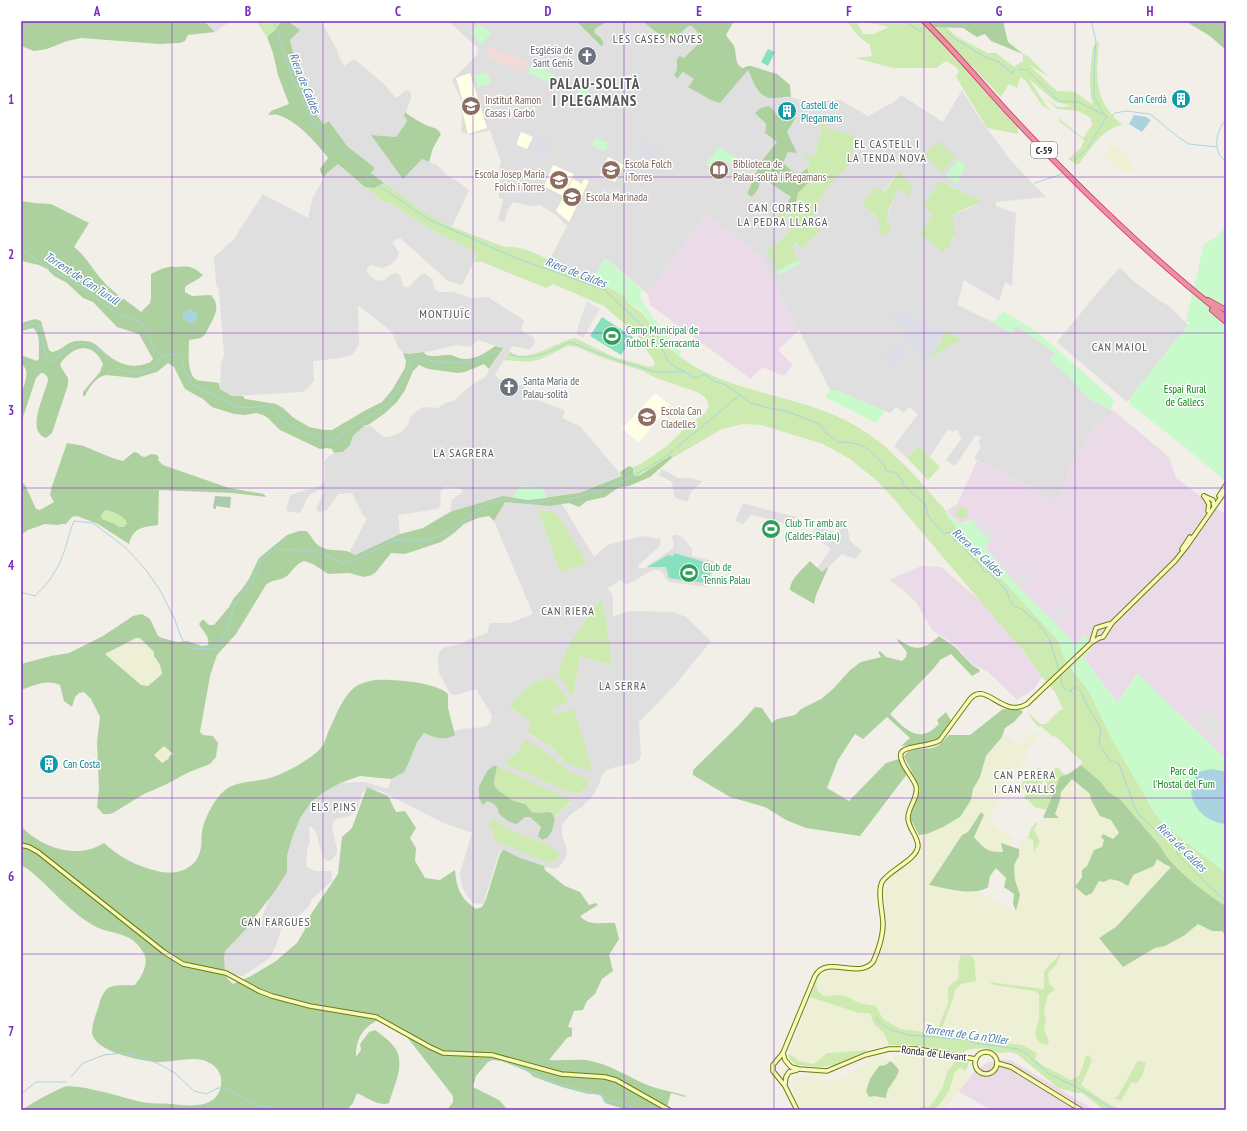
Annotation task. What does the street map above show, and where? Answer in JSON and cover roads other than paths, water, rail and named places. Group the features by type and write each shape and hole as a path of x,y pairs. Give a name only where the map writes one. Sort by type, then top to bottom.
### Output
{"highway":[{"name":"C-59","path":"924,21 1077,185 1171,273 1226,317"},
{"path":"1199,295 1226,310"},
{"path":"1205,300 1226,322"}],"main road":[{"path":"1209,500 1217,496 1225,488"},
{"path":"1169,568 1225,488"},
{"path":"797,1110 785,1086 772,1069 773,1065 783,1053 815,976 819,970 828,966 866,968 871,965 874,960 883,926 880,892 881,884 886,877 914,855 918,847 917,841 908,823 908,818 916,794 916,788 901,758 902,752 905,748 933,744 940,740 975,694 983,693 1008,707 1020,707 1031,700 1090,643 1104,637 1112,623 1169,568 1187,546 1221,492"},
{"path":"1209,500 1214,505"},
{"path":"1208,511 1209,500"},
{"path":"1090,643 1097,628 1112,623"},
{"path":"1102,627 1106,632"},
{"path":"1095,633 1099,638"},
{"path":"21,845 33,849 164,952 183,964 226,972 259,991 272,996 310,1006 376,1017 443,1053 492,1055 561,1074 604,1077 616,1080 669,1110"},
{"name":"Ronda de Llevant","path":"799,1069 827,1071 865,1055 889,1049 917,1049 976,1059"},
{"path":"989,1052 996,1057 996,1067 992,1073 984,1074 978,1070 976,1066 976,1059 982,1053 989,1052"},
{"path":"783,1053 788,1064 788,1073 785,1086"},
{"path":"777,1062 782,1060 799,1069"},
{"path":"997,1063 1011,1067 1081,1110"},
{"path":"778,1077 782,1077 799,1069"}],"water":[{"path":"1134,115 1146,117 1151,120 1142,132 1129,124"},
{"path":"188,310 193,311 198,315 196,320 191,324 184,320 183,316 184,312"},
{"path":"1211,769 1226,773 1226,824 1211,820 1194,804 1191,789 1193,781 1200,772"}],"waterway":[{"name":"Riera de Caldes","path":"273,21 277,29 290,71 313,123 366,177 428,219 511,256 605,290 657,340 670,364 686,372 691,377 698,378 704,374 714,381 726,385 751,403 786,411 819,424 827,434 837,442 853,443 869,450 885,466 885,469 890,472 895,472 903,481 903,485 926,505 926,510 930,518 944,534 950,532 955,541 958,540 972,558 979,563 985,572 989,572 1007,591 1010,601 1014,606 1023,610 1039,624 1050,640 1059,671"},
{"path":"906,21 921,31"},
{"path":"1091,21 1096,41 1094,97 1103,113"},
{"path":"947,32 955,39 987,58 998,61 1012,73 1014,70"},
{"path":"1019,69 1027,70 1059,101 1078,102 1107,116 1087,149 1076,159"},
{"path":"1112,116 1115,113 1126,111 1150,114 1189,144 1217,147 1219,154 1226,163"},
{"path":"1217,146 1220,128 1226,119"},
{"path":"1035,183 1062,174"},
{"name":"Torrent de Can Turull","path":"21,249 49,269 73,281 103,304 118,313 142,323 150,338 153,349 162,355"},
{"path":"21,326 32,324 40,325 46,359 50,362 79,343 91,345 106,355 121,370 129,372 140,372 153,368 162,356"},
{"path":"509,354 533,357 570,342 619,361 656,372 685,372"},
{"path":"162,356 174,354 181,358 185,371 193,385 242,408 269,406 287,423 324,441 334,440 389,403 404,380 412,360 418,357 437,362 458,363 478,361 486,354 502,351"},
{"path":"676,448 740,395"},
{"path":"561,500 570,499 597,491 617,483 646,469 673,451"},
{"path":"21,592 35,596 51,578 61,560 74,521 93,523 126,548 146,570 160,590 175,620 181,637 188,648 217,649 226,631 235,603 250,587 261,560 275,549 317,551 344,564 364,556 393,540 427,540 443,535 490,502 507,499 526,503 550,501"},
{"name":"Riera de Caldes","path":"1060,674 1062,679 1061,682 1064,688 1071,692 1072,688 1077,688 1081,692 1101,729 1099,743 1110,760 1119,764 1135,808 1141,818 1144,818 1173,846 1177,850 1177,854 1226,901"},
{"name":"Torrent de Ca n'Oller","path":"876,1017 881,1024 891,1030 908,1035 968,1040 973,1043 1018,1049 1028,1055 1049,1074 1080,1089 1114,1110"},
{"path":"71,1077 83,1063 104,1055 122,1053 139,1056 159,1064 175,1073 194,1091 206,1094 218,1088 226,1088 257,1106 271,1106 275,1110"},
{"path":"503,1060 554,1083 600,1095 604,1097 604,1100 607,1102 612,1100 640,1110"},
{"path":"21,1094 36,1082 66,1082"}],"place":[{"name":"Església de Sant Genís","path":"587,56"},
{"name":"Can Cerdà","path":"1181,99"},
{"name":"Institut Ramon Casas i Carbó","path":"471,106"},
{"name":"Castell de Plegamans","path":"787,111"},
{"name":"Escola Folch i Torres","path":"611,170"},
{"name":"Biblioteca de Palau-solità i Plegamans","path":"719,170"},
{"name":"Escola Josep Maria Folch i Torres","path":"559,180"},
{"name":"Escola Marinada","path":"572,197"},
{"name":"Camp Municipal de futbol F. Serracanta","path":"612,336"},
{"name":"Santa Maria de Palau-solità","path":"509,387"},
{"name":"Escola Can Cladelles","path":"647,417"},
{"name":"Club Tir amb arc (Caldes-Palau)","path":"771,529"},
{"name":"Club de Tennis Palau","path":"689,573"},
{"name":"Can Costa","path":"49,764"}],"district":[{"name":"LES CASES NOVES","path":"658,38"},
{"name":"PALAU-SOLITÀ I PLEGAMANS","path":"595,92"},
{"name":"EL CASTELL I LA TENDA NOVA","path":"887,150"},
{"name":"CAN CORTÈS I LA PEDRA LLARGA","path":"783,214"},
{"name":"MONTJUÏC","path":"445,313"},
{"name":"CAN MAIOL","path":"1120,346"},
{"name":"LA SAGRERA","path":"464,452"},
{"name":"CAN RIERA","path":"568,610"},
{"name":"LA SERRA","path":"623,685"},
{"name":"CAN PERERA I CAN VALLS","path":"1025,781"},
{"name":"ELS PINS","path":"334,806"},
{"name":"CAN FARGUES","path":"276,921"}],"park label":[{"name":"Espai Rural de Gallecs","path":"1185,395"},
{"name":"Parc de l'Hostal del Fum","path":"1184,777"}]}
